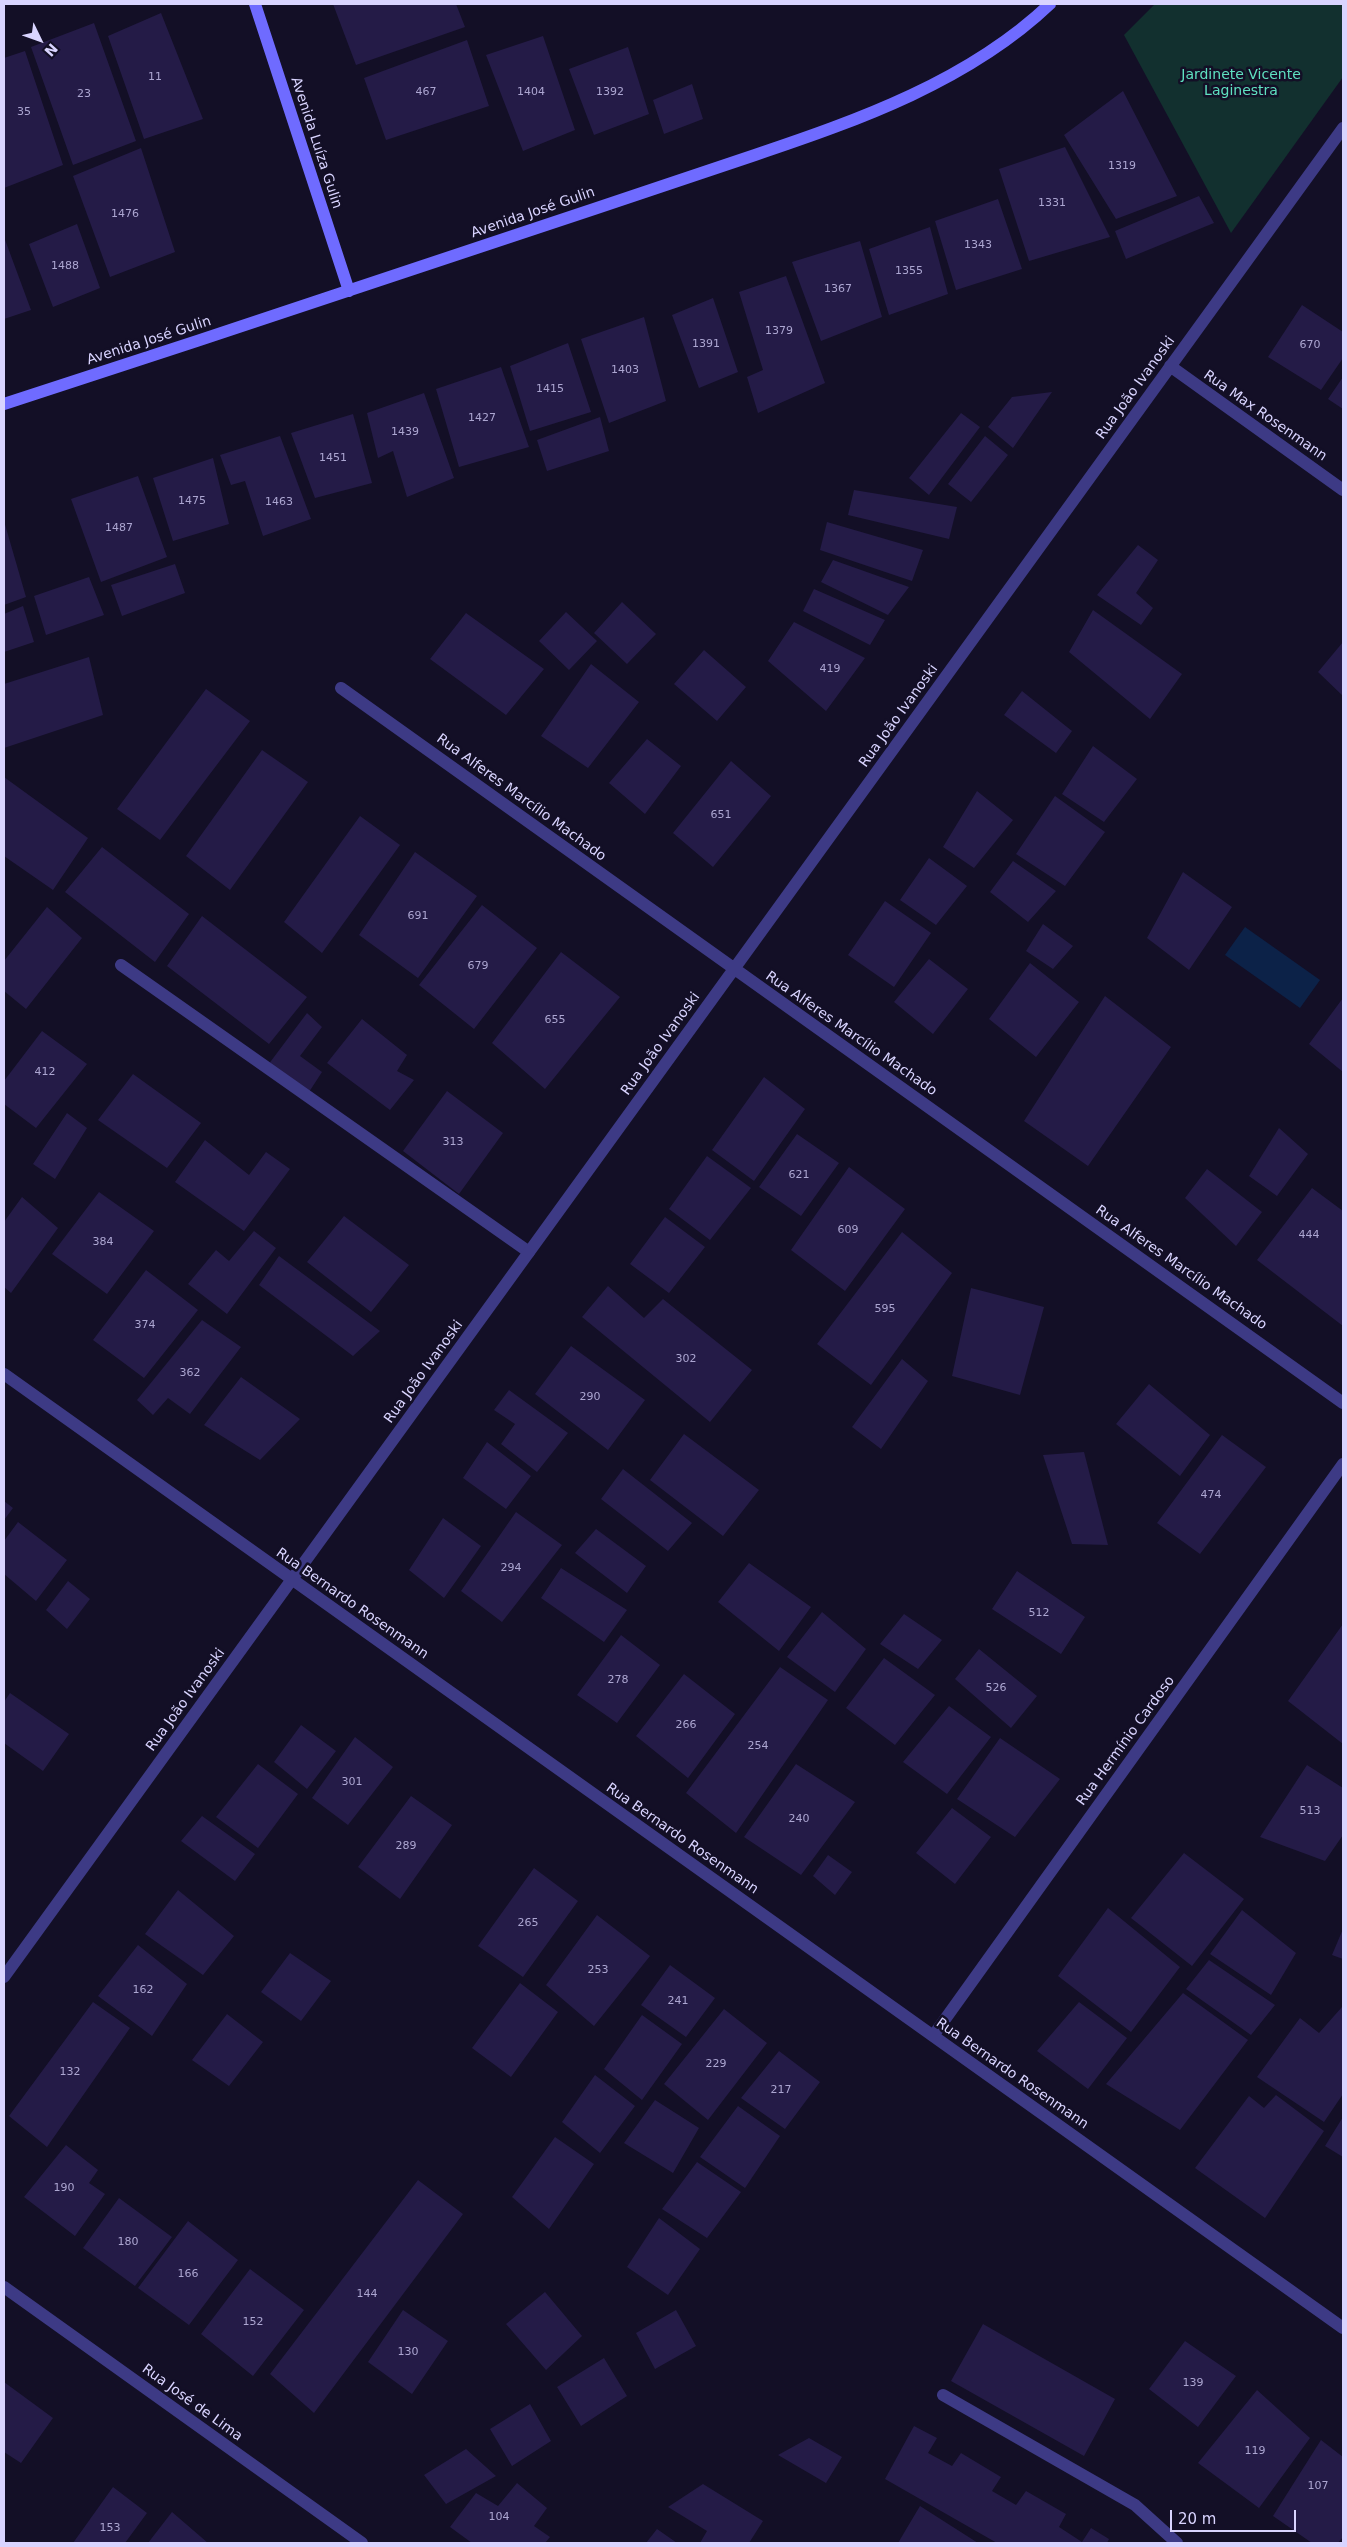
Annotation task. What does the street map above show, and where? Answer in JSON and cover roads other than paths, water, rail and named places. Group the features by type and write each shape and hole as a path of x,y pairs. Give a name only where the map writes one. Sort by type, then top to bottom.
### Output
{"street":[{"name":"Avenida Luíza Gulin","path":"255,4 350,291"},
{"name":"Avenida José Gulin","path":"4,404 350,291 830,130 937,82 986,54 1030,23 1050,4"},
{"name":"Rua João Ivanoski","path":"4,1977 1343,128"},
{"name":"Rua Max Rosenmann","path":"1170,366 1343,490"},
{"name":"Rua Alferes Marcílio Machado","path":"341,688 1343,1403"},
{"path":"121,965 529,1252"},
{"name":"Rua Bernardo Rosenmann","path":"4,1374 1343,2328"},
{"name":"Rua Hermínio Cardoso","path":"933,2036 1343,1464"},
{"name":"Rua José de Lima","path":"4,2287 362,2543"},
{"path":"943,2395 1135,2505 1177,2543"}],"water":[{"path":"1245,927 1320,980 1300,1008 1225,955"}],"park label":[{"name":"Jardinete Vicente Laginestra","path":"1241,84"}]}
